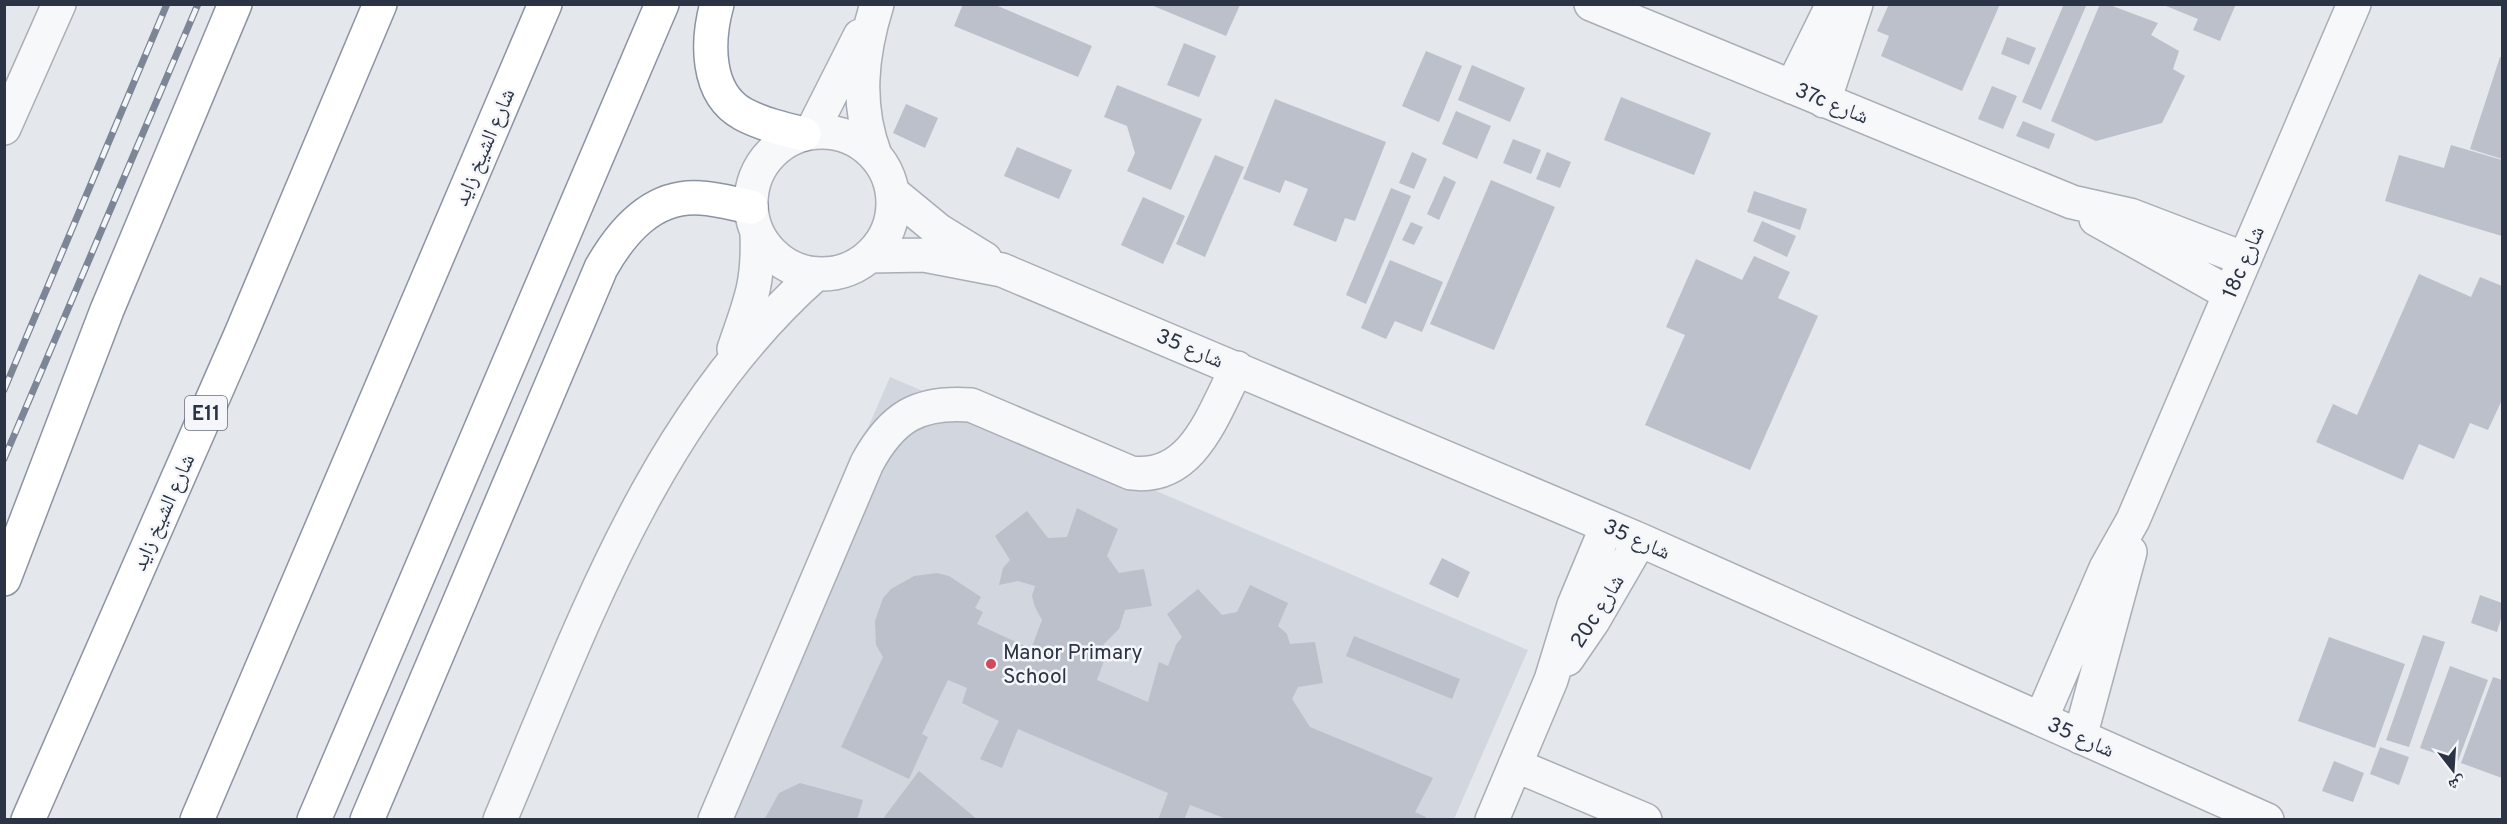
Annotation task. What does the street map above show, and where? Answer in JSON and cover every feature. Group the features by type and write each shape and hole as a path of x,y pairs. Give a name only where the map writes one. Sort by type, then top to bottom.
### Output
{"highway":[{"path":"4,579 107,310 235,4"},
{"name":"شارع الشيخ زايد","path":"28,819 241,334 380,4"},
{"name":"شارع الشيخ زايد","path":"197,819 545,4"},
{"path":"314,819 662,4"},
{"path":"717,4 711,29 711,56 716,82 726,100 741,113 765,123 808,134"},
{"path":"367,819 592,288 614,246 629,226 650,211 674,201 699,198 754,220"}],"street":[{"path":"4,128 59,4"},
{"name":"37c شارع","path":"1591,4 2072,202 2130,216 2245,259"},
{"path":"1792,87 1833,4"},
{"path":"1824,101 1856,4"},
{"name":"18c شارع","path":"2041,719 2106,568 2133,520 2354,4"},
{"path":"808,134 875,9"},
{"path":"754,220 767,249 781,261 798,270 816,274 836,273 854,267 870,256 889,227 893,210 893,193 886,172 875,155 865,130 861,104 862,76 875,9"},
{"path":"727,368 755,290 758,262 752,191 764,161 789,140 808,134 834,133 856,141 875,155"},
{"name":"شارع 35","path":"893,193 938,230 1002,270 1640,540 2267,819"},
{"name":"37c شارع","path":"2072,202 2118,233 2230,294"},
{"name":"شارع 35","path":"870,256 924,255 1002,270"},
{"path":"500,819 611,559 631,520 727,368 780,308 816,274"},
{"path":"715,819 867,463 878,443 896,423 919,409 944,403 971,405 1131,473 1146,475 1163,472 1179,463 1191,450 1237,368"},
{"name":"18c شارع","path":"2080,737 2125,578 2133,520"},
{"name":"20c شارع","path":"1492,819 1551,680 1574,605 1607,526"},
{"name":"20c شارع","path":"1551,680 1584,636 1640,540"},
{"path":"1515,765 1645,819"}],"shaded area":[{"path":"890,377 1528,650 1454,819 698,820"}],"building":[{"path":"963,4 993,4 1092,46 1078,77 954,26"},
{"path":"1889,4 2000,4 1962,91 1881,56 1889,36 1877,31"},
{"path":"2064,4 2086,6 2041,110 2022,102"},
{"path":"2100,4 2107,4 2158,23 2151,35 2179,51 2173,69 2185,76 2162,123 2096,141 2051,121"},
{"path":"2167,4 2236,4 2220,41 2193,30 2198,19 2166,6"},
{"path":"1151,5 1240,5 1226,36"},
{"path":"2007,37 2036,48 2029,65 2001,54"},
{"path":"1184,43 1216,56 1199,97 1167,85"},
{"path":"1426,51 1462,66 1439,122 1402,106"},
{"path":"2500,57 2502,57 2502,159 2470,149"},
{"path":"1472,65 1525,88 1510,122 1458,100"},
{"path":"1117,85 1202,119 1171,190 1127,171 1135,153 1127,126 1104,117"},
{"path":"1992,86 2017,96 2003,129 1978,119"},
{"path":"1621,97 1711,133 1694,175 1604,140"},
{"path":"1275,99 1386,142 1355,221 1345,218 1336,242 1293,225 1308,189 1285,180 1280,193 1243,179"},
{"path":"906,104 938,118 925,148 893,133"},
{"path":"1456,111 1491,126 1477,159 1442,144"},
{"path":"2023,121 2055,134 2049,149 2016,136"},
{"path":"1513,139 1541,150 1531,174 1503,163"},
{"path":"2451,145 2502,160 2502,236 2385,201 2399,155 2444,168"},
{"path":"1017,147 1072,170 1059,199 1004,176"},
{"path":"1412,152 1427,159 1414,189 1399,183"},
{"path":"1547,152 1571,162 1560,188 1536,179"},
{"path":"1215,155 1244,167 1205,257 1176,244"},
{"path":"1444,176 1456,182 1439,220 1427,214"},
{"path":"1491,180 1555,207 1494,350 1430,324"},
{"path":"1391,188 1411,196 1366,304 1346,295"},
{"path":"1754,191 1807,209 1800,230 1747,212"},
{"path":"1143,197 1185,216 1163,264 1121,245"},
{"path":"1762,221 1796,236 1787,257 1753,241"},
{"path":"1411,222 1423,227 1414,245 1402,240"},
{"path":"1754,256 1790,272 1778,298 1818,316 1750,470 1645,425 1685,335 1666,327 1696,259 1742,280"},
{"path":"1390,260 1443,282 1422,332 1395,321 1386,339 1361,328"},
{"path":"2419,274 2471,297 2480,277 2502,286 2502,400 2488,430 2470,423 2454,459 2419,444 2403,480 2316,442 2333,404 2357,415"},
{"name":"Manor Primary School","path":"1077,508 1118,529 1107,556 1119,573 1144,569 1152,606 1125,610 1119,629 1101,647 1104,661 1097,680 1148,702 1159,662 1168,666 1176,645 1182,637 1167,614 1198,589 1222,615 1237,612 1250,585 1288,603 1278,626 1287,634 1290,644 1315,642 1323,683 1298,687 1292,699 1310,727 1433,778 1415,812 1426,817 1425,820 1229,820 1190,805 1184,820 1158,820 1168,793 1018,729 1002,768 980,759 999,721 962,703 967,688 948,680 922,734 928,737 909,779 841,747 883,657 876,645 875,621 883,598 891,589 914,576 937,573 949,576 981,597 975,608 983,612 977,624 1031,649 1042,620 1032,596 1035,586 1018,581 999,585 1003,568 1010,560 995,536 1027,511 1048,538 1067,537"},
{"path":"1442,558 1470,572 1458,598 1429,584"},
{"path":"2480,595 2502,603 2502,615 2497,632 2471,623"},
{"path":"2423,635 2445,642 2409,747 2386,740"},
{"path":"1354,636 1460,679 1452,699 1346,656"},
{"path":"2329,637 2405,664 2375,748 2298,721"},
{"path":"2450,666 2488,680 2458,761 2420,748"},
{"path":"2493,677 2502,680 2502,778 2461,763"},
{"path":"2380,747 2409,757 2399,785 2370,774"},
{"path":"2334,761 2364,773 2353,802 2322,791"},
{"path":"919,771 978,820 882,820"},
{"path":"800,783 863,800 857,820 764,820 779,793"}],"railway":[{"path":"4,390 167,4"},
{"path":"4,459 198,4"}],"place":[{"name":"Manor Primary School","path":"991,664"}]}
